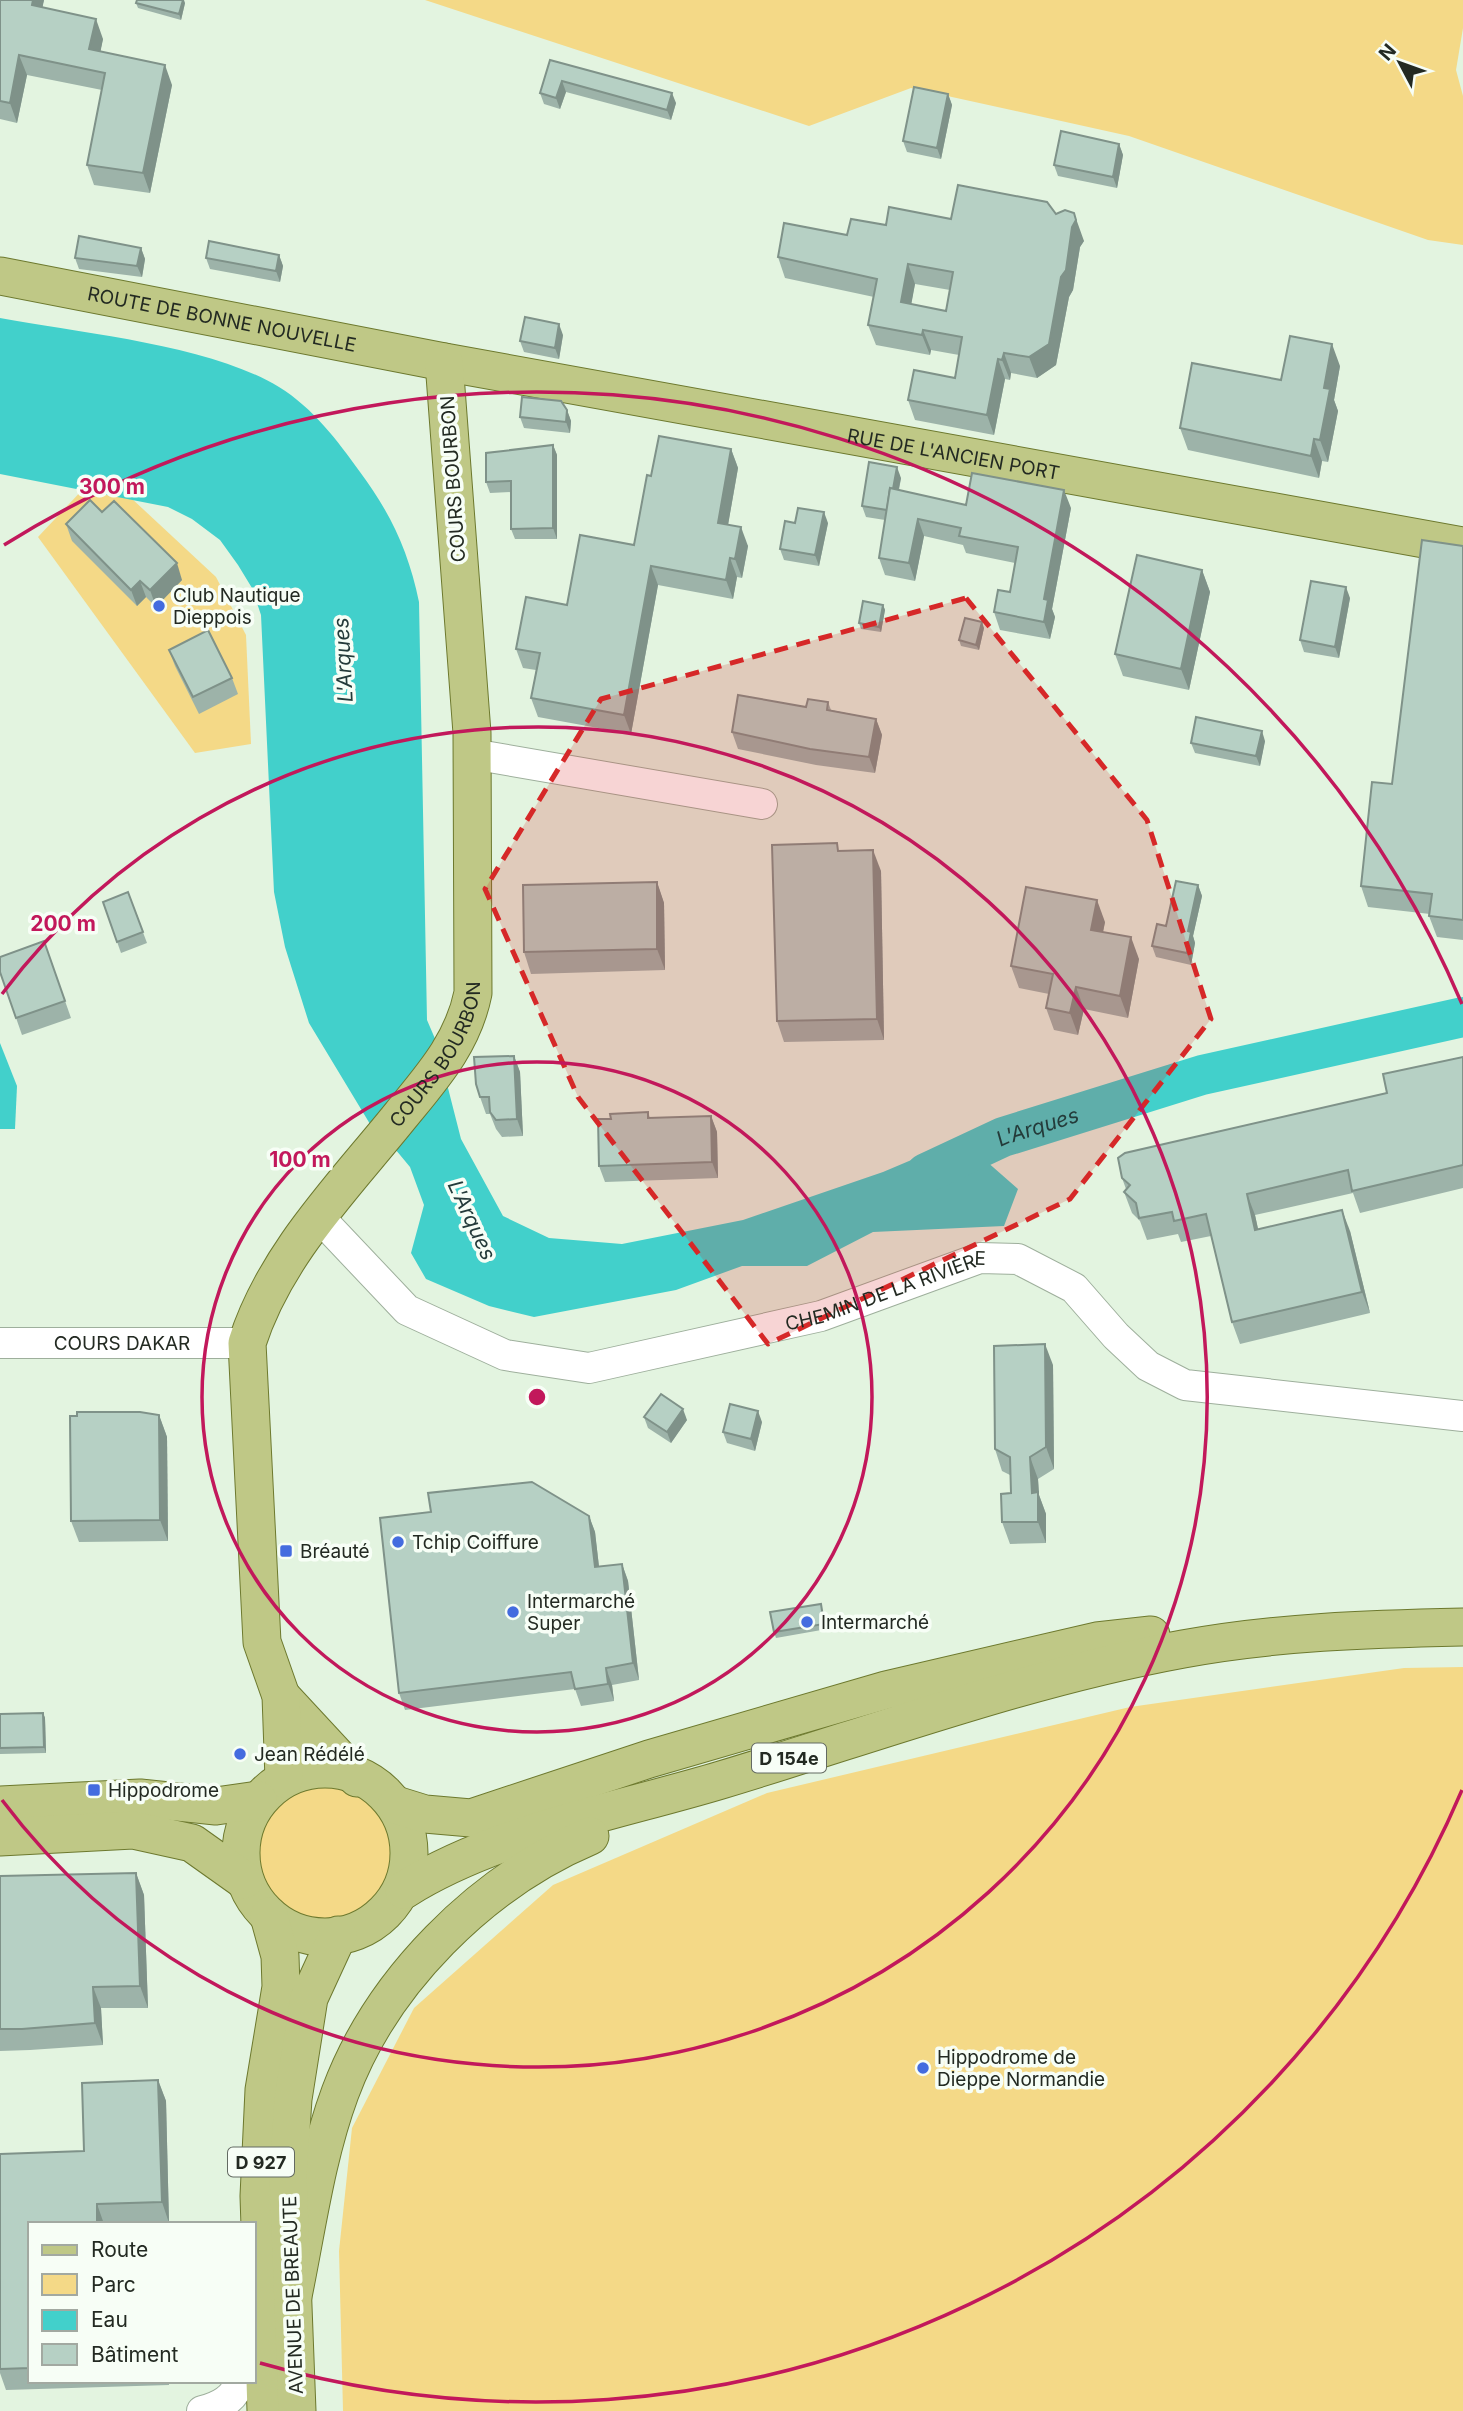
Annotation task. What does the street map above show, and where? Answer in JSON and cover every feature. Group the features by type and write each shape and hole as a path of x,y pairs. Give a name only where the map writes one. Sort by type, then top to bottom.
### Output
{"main road":[{"name":"ROUTE DE BONNE NOUVELLE","path":"0,276 444,362"},
{"name":"RUE DE L'ANCIEN PORT","path":"444,362 1463,546"},
{"name":"COURS BOURBON","path":"357,1778 281,1696 262,1642 247,1343 258,1306 291,1250 440,1066 467,1022 473,993 472,754 444,362"},
{"name":"D 154e","path":"396,1805 425,1814 471,1818 649,1759 886,1690 1097,1641 1276,1625 1379,1629"},
{"name":"D 154e","path":"404,1889 471,1853 721,1780 997,1693 1098,1668 1183,1649 1276,1636 1463,1627"},
{"name":"COURS BOURBON","path":"271,1789 281,1696"},
{"path":"0,1804 139,1798 216,1806 271,1789 308,1771 333,1771 357,1778 396,1805 408,1827 412,1846 412,1864 404,1889 381,1917 353,1932 338,1935 308,1934 287,1928 259,1906 244,1880 239,1860 243,1828 271,1789"},
{"path":"270,2316 340,2091 386,2003 465,1913 531,1865 580,1840 721,1780"},
{"path":"0,1837 133,1830 192,1843 244,1880"},
{"name":"AVENUE DE BREAUTE","path":"269,1916 280,1956 281,1987 263,2103 259,2196 270,2316 297,2411"},
{"name":"AVENUE DE BREAUTE","path":"266,2411 270,2316 288,2175 293,2099 309,1998 338,1935"}],"street":[{"path":"472,754 762,804"},
{"name":"CHEMIN DE LA RIVIÈRE","path":"319,1217 407,1310 505,1355 589,1368 821,1316 981,1258 1018,1258 1074,1288 1116,1336 1148,1366 1185,1385 1463,1416"},
{"name":"COURS DAKAR","path":"0,1343 247,1343"},
{"path":"202,2411 219,2406 238,2389 240,2383"}],"highlighted area":[{"path":"966,598 1147,820 1211,1019 1070,1199 768,1344 578,1097 485,889 601,699"}],"green space":[{"path":"425,0 1463,0 1463,28 1456,70 1463,96 1463,245 1428,240 1129,136 911,88 809,126"},
{"name":"Club Nautique Dieppois","path":"101,470 216,577 246,635 251,744 195,753 38,537"},
{"name":"Hippodrome de Dieppe Normandie","path":"1463,1667 1463,2411 343,2411 339,2251 352,2128 414,2008 553,1885 767,1793 1130,1707 1404,1668"},
{"path":"327,1785 353,1790 376,1805 391,1828 396,1854 391,1880 376,1903 353,1918 327,1923 301,1918 278,1903 263,1880 258,1854 263,1828 278,1805 301,1790"}],"water":[{"path":"0,318 106,335 182,351 251,373 279,387 314,415 333,437 371,487 389,518 404,549 419,602 427,1020 436,1041 461,1139 503,1216 549,1238 622,1244 743,1220 883,1172 961,1139 1018,1189 1004,1226 873,1232 807,1266 742,1266 676,1290 534,1317 489,1306 426,1279 411,1253 424,1205 410,1167 376,1126 370,1124 309,1023 285,947 274,892 261,615 252,588 220,540 192,519 168,507 0,474"},
{"path":"0,1043 17,1086 15,1129 0,1129"}],"building":[{"path":"0,0 33,0 32,5 96,19 89,49 165,65 143,173 87,165 105,73 19,55 10,103 0,101"},
{"path":"137,0 183,0 179,14 136,3"},
{"path":"550,60 672,93 667,110 562,81 556,98 540,93"},
{"path":"914,87 948,94 937,148 903,141"},
{"path":"1061,131 1119,144 1113,177 1054,165"},
{"path":"958,185 1047,202 1056,214 1065,210 1074,213 1076,220 1072,227 1066,270 1061,277 1049,344 1029,357 1004,353 1002,360 998,359 987,415 908,400 914,370 955,378 962,337 923,330 922,335 868,325 877,279 778,257 784,223 847,235 851,219 886,225 889,207 951,219","holes":["908,264 953,272 946,311 901,302"]},
{"path":"79,236 141,248 137,266 75,258"},
{"path":"209,241 279,255 276,271 206,258"},
{"path":"525,317 559,324 555,348 520,341"},
{"path":"1290,336 1332,344 1324,388 1330,389 1320,440 1314,439 1311,456 1180,428 1192,363 1281,380"},
{"path":"522,397 561,401 567,410 566,422 520,417"},
{"path":"659,436 731,449 718,523 741,527 735,559 730,558 726,580 651,566 624,715 531,698 540,653 516,649 526,597 567,605 580,535 634,545 647,475 651,476"},
{"path":"553,445 553,528 511,529 511,481 486,482 486,453"},
{"path":"869,462 897,467 887,510 862,506"},
{"path":"972,473 1064,490 1044,599 1048,600 1044,622 994,612 998,590 1010,592 1018,547 959,536 961,528 918,519 909,563 879,558 890,488 966,505"},
{"path":"90,500 102,512 114,501 177,563 150,590 140,581 131,590 66,524"},
{"path":"798,508 824,512 815,555 780,549 785,521 795,523"},
{"path":"1422,540 1463,546 1463,920 1429,916 1432,894 1361,886 1372,782 1392,784"},
{"path":"1137,555 1202,570 1181,669 1115,654"},
{"path":"1311,581 1346,587 1335,647 1300,640"},
{"path":"863,601 883,605 879,627 859,623"},
{"path":"965,618 982,622 976,645 959,640"},
{"path":"208,630 232,678 193,697 169,650"},
{"path":"738,695 806,707 808,699 828,702 827,710 876,719 869,757 810,749 732,732"},
{"path":"1196,717 1262,731 1256,756 1191,743"},
{"path":"837,843 838,851 873,850 877,1019 777,1021 772,845"},
{"path":"1176,881 1198,885 1188,931 1191,932 1187,953 1152,946 1157,924 1166,926"},
{"path":"657,882 657,949 524,952 523,885"},
{"path":"1026,887 1097,900 1091,930 1131,937 1120,996 1076,987 1070,1013 1046,1008 1053,974 1011,966"},
{"path":"128,892 143,932 117,942 103,902"},
{"path":"44,941 65,1001 16,1018 0,972 0,957"},
{"path":"514,1056 517,1119 496,1120 490,1112 489,1097 480,1097 474,1057"},
{"path":"1463,1057 1463,1165 1352,1191 1348,1170 1247,1194 1255,1230 1342,1210 1362,1292 1232,1322 1206,1214 1174,1221 1172,1212 1139,1218 1136,1203 1124,1192 1130,1185 1122,1178 1118,1158 1125,1153 1387,1093 1383,1074"},
{"path":"648,1112 648,1118 711,1116 712,1162 599,1166 598,1119 611,1119 610,1114"},
{"path":"1045,1344 1046,1447 1030,1457 1032,1493 1038,1492 1038,1522 1002,1522 1001,1494 1011,1493 1010,1457 995,1449 994,1346"},
{"path":"661,1394 683,1409 667,1432 644,1417"},
{"path":"730,1404 758,1411 751,1439 723,1432"},
{"path":"77,1412 140,1412 159,1415 160,1520 71,1521 70,1416 77,1416"},
{"name":"Intermarché Super","path":"532,1482 589,1516 595,1567 622,1564 633,1663 606,1668 608,1684 575,1689 571,1672 399,1693 380,1518 431,1512 428,1493"},
{"path":"821,1604 824,1624 774,1632 770,1612"},
{"path":"43,1713 44,1747 0,1748 0,1714"},
{"path":"136,1873 140,1986 93,1987 95,2023 0,2029 0,1876"},
{"path":"158,2080 162,2202 97,2204 97,2222 28,2222 28,2368 0,2369 0,2154 84,2151 82,2083"}],"waterway":[{"name":"L'Arques","path":"926,1173 1003,1137 1202,1075 1463,1017"}],"place":[{"name":"Club Nautique Dieppois","path":"159,606"},
{"name":"Tchip Coiffure","path":"398,1542"},
{"name":"Bréauté","path":"286,1551"},
{"name":"Intermarché Super","path":"513,1612"},
{"name":"Intermarché","path":"807,1622"},
{"name":"Jean Rédélé","path":"240,1754"},
{"name":"Hippodrome","path":"94,1790"},
{"name":"Hippodrome de Dieppe Normandie","path":"923,2068"}]}
